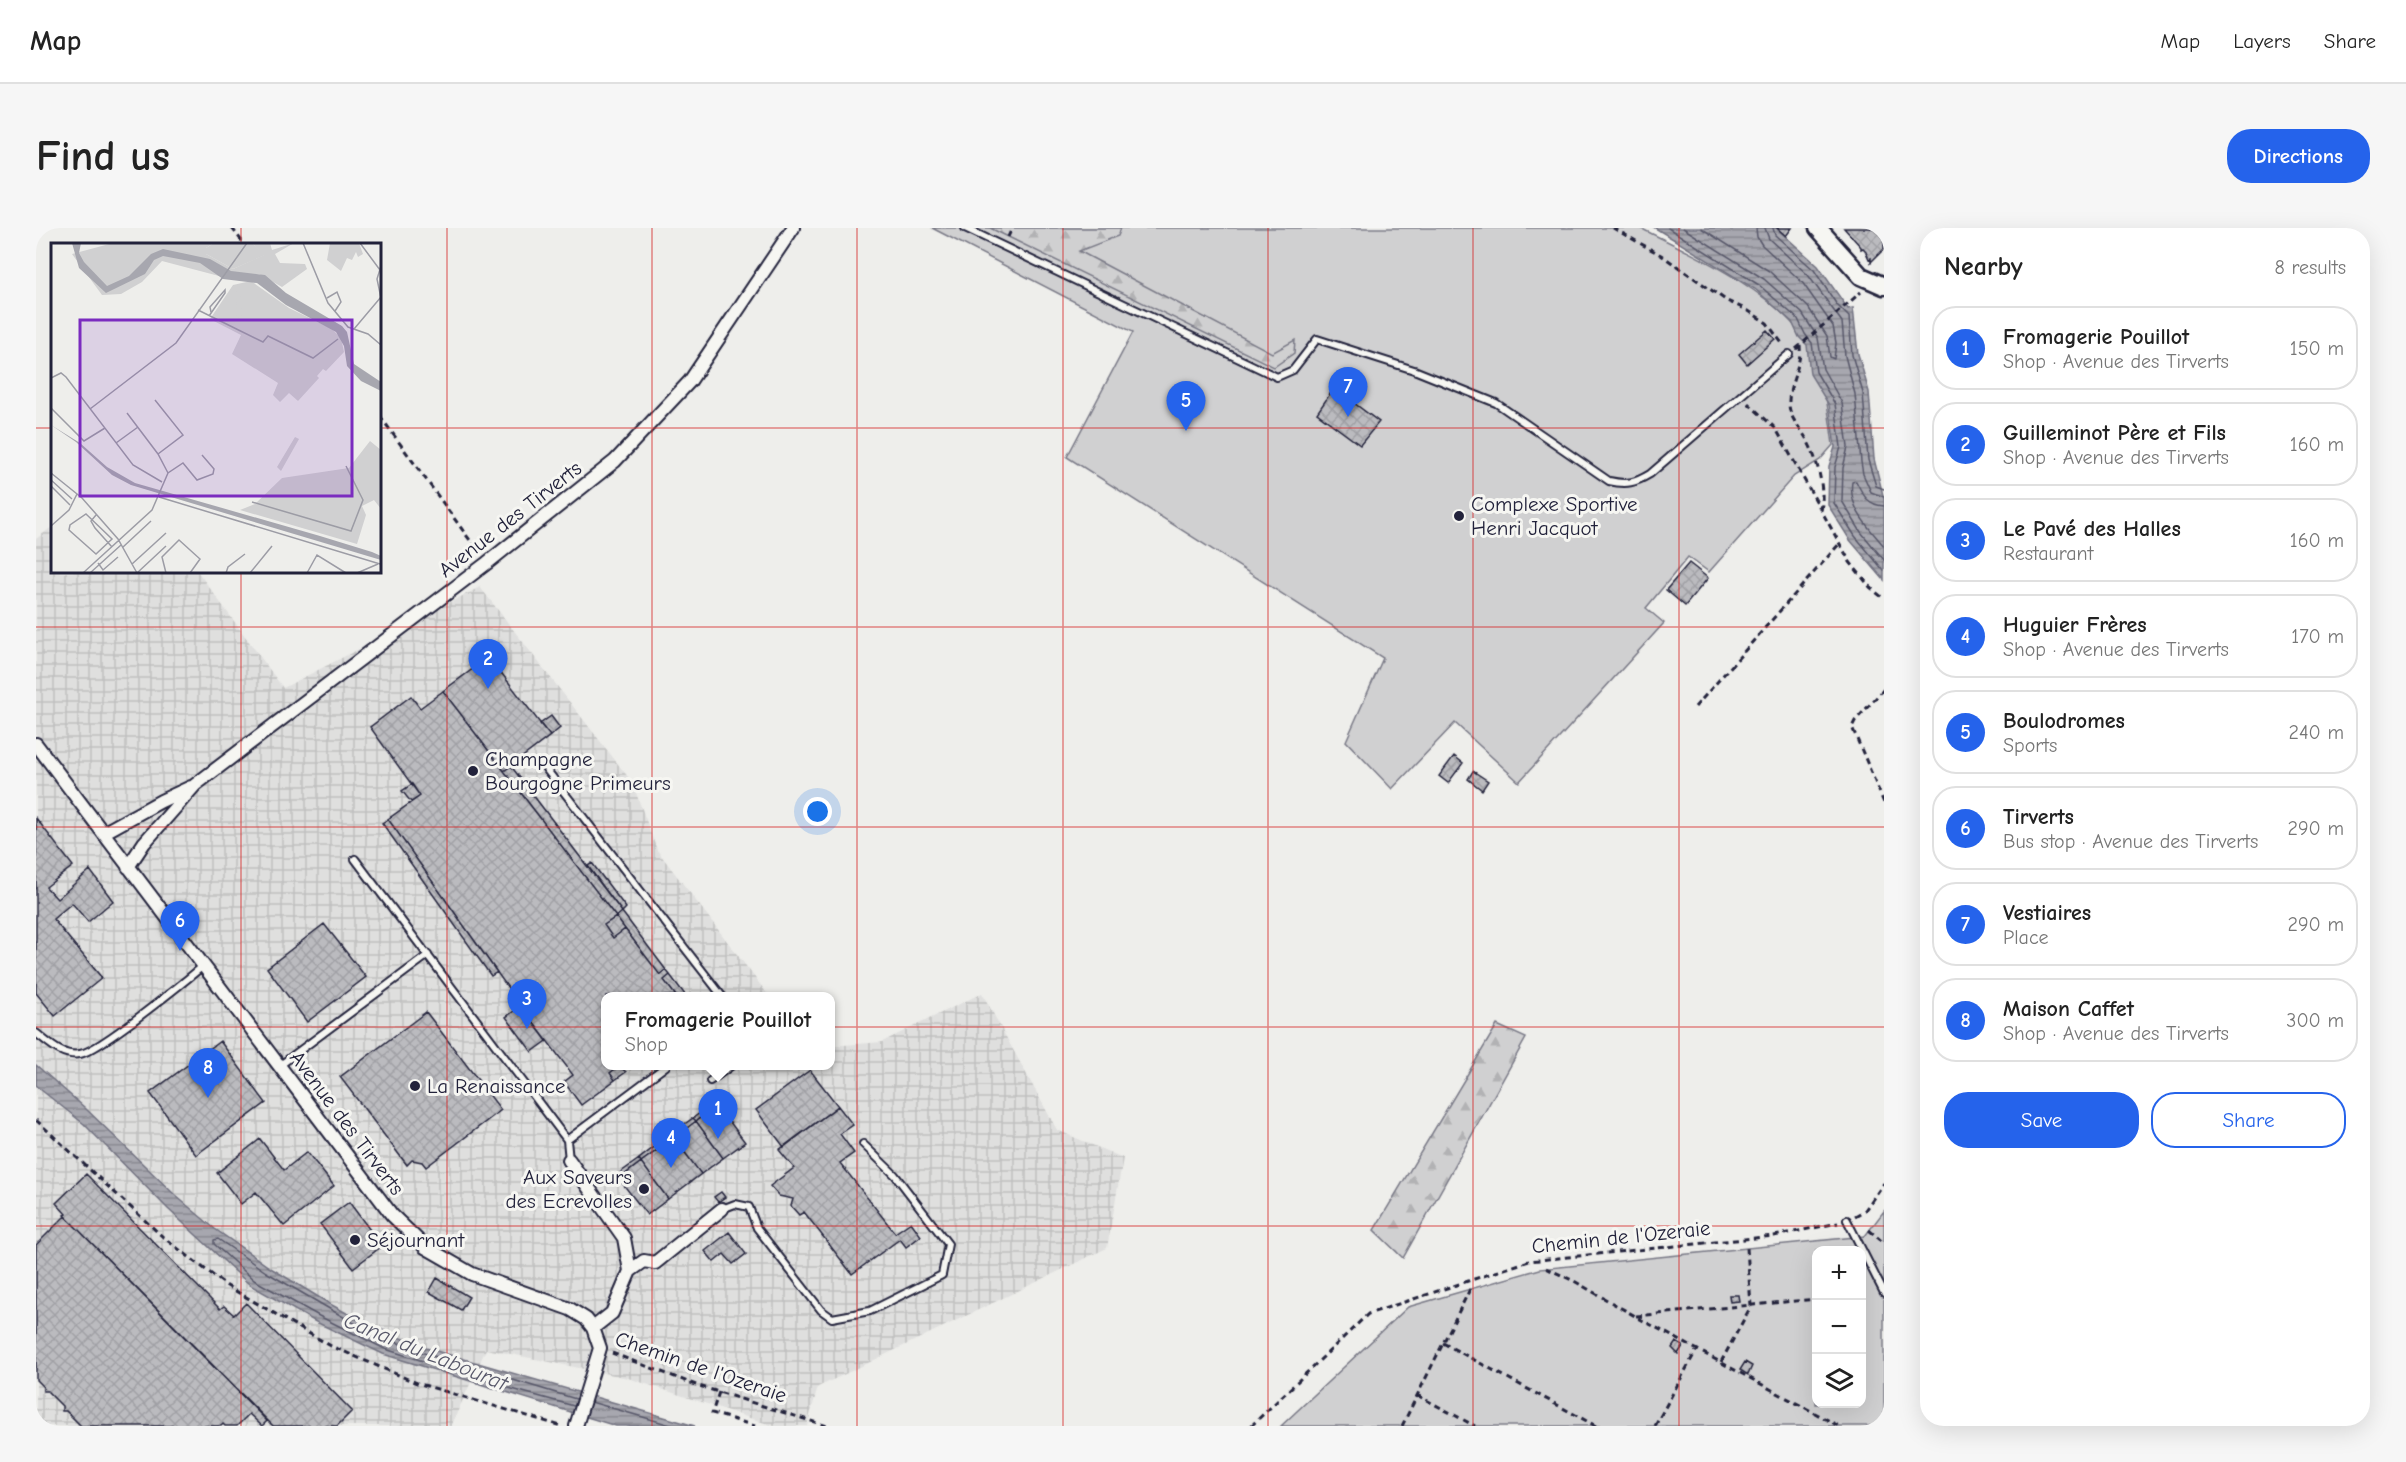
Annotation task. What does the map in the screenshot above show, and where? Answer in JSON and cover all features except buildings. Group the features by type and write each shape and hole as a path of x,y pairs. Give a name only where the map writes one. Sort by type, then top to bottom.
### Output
{"main road":[{"path":"1818,228 1851,267 1877,283"}],"street":[{"name":"Avenue des Tirverts","path":"128,867 144,843 195,785 487,562 615,460 690,381 793,228"},
{"name":"Avenue des Tirverts","path":"36,744 392,1215 424,1247 472,1274 570,1309 586,1319 593,1328"},
{"name":"Avenue des Tirverts","path":"103,833 160,801 195,785"},
{"path":"569,1160 624,1238 630,1271 612,1313 593,1328 600,1348 577,1422"},
{"path":"630,1271 644,1262 655,1263 722,1209"}],"lane":[{"path":"965,228 1277,377 1293,370 1317,339 1414,370 1496,403 1609,481 1621,484 1633,484 1650,474 1789,354"},
{"path":"546,769 719,992"},
{"path":"355,859 567,1140 569,1160"},
{"path":"279,1066 428,955"},
{"path":"36,1033 60,1052 80,1054 103,1042 203,966"},
{"path":"567,1140 659,1070"},
{"path":"710,1081 724,1070"},
{"path":"722,1209 735,1204 749,1207 757,1228 821,1310 832,1318 870,1311 942,1275 948,1244 895,1176 863,1144"},
{"path":"1847,1220 1884,1293"}],"path":[{"path":"232,228 243,243"},
{"path":"1613,228 1653,250 1727,301 1767,323 1789,354"},
{"path":"1821,511 1823,500 1815,462 1808,442 1794,423 1789,405 1801,357 1800,345 1849,302"},
{"path":"1740,396 1776,429 1850,561 1870,587 1884,599"},
{"path":"381,417 487,562"},
{"path":"1695,707 1840,543"},
{"path":"1884,689 1852,727 1884,803"},
{"path":"36,1120 163,1237 226,1286 331,1346 417,1383 561,1426"},
{"name":"Chemin de l'Ozeraie","path":"1251,1426 1368,1314 1529,1261 1774,1236 1847,1220 1865,1210 1884,1183"},
{"path":"1869,1230 1884,1243"},
{"path":"1721,1362 1752,1306 1747,1248"},
{"path":"1546,1268 1574,1281 1839,1426"},
{"path":"1402,1426 1470,1289"},
{"path":"1636,1316 1812,1299"},
{"path":"1443,1343 1596,1426"},
{"name":"Chemin de l'Ozeraie","path":"600,1348 719,1392 827,1426"},
{"path":"1655,1426 1697,1349"},
{"path":"719,1392 712,1413 754,1426"},
{"path":"1417,1395 1475,1426"}],"shaded area":[{"path":"51,528 51,573 199,573 283,688 480,587 632,782 657,850 766,992 601,992 601,1070 835,1070 835,1046 882,1042 982,993 1057,1130 1123,1158 1107,1248 818,1387 807,1426 774,1426 628,1378 486,1349 451,1426 36,1426 36,539"}],"green space":[{"name":"Complexe Sportive Henri Jacquot","path":"932,228 1640,228 1736,279 1782,313 1800,332 1812,352 1820,374 1833,445 1820,460 1794,476 1709,572 1688,557 1646,608 1664,623 1519,782 1455,723 1392,789 1346,741 1383,658 1067,457 1133,332"},
{"path":"990,228 1121,228 1118,236 1079,251 1272,353 1295,340 1294,353 1274,367"},
{"path":"1497,1025 1526,1038 1403,1258 1374,1230"},
{"path":"1884,1211 1884,1426 1281,1426 1408,1307 1540,1269 1865,1236"}],"water":[{"path":"1655,228 1776,228 1818,266 1848,309 1853,308 1858,354 1869,392 1874,459 1884,499 1884,580 1850,540 1828,505 1829,466 1835,447 1829,405 1810,374 1807,345 1799,337 1792,322 1755,289"},
{"name":"Canal du Labourat","path":"36,1065 84,1107 176,1196 215,1229 269,1267 361,1321 419,1346 695,1426 616,1426 383,1354 316,1322 250,1285 168,1209 84,1124 36,1086"}],"place":[{"name":"Vestiaires","path":"1348,417"},
{"name":"Boulodromes","path":"1186,431"},
{"name":"Complexe Sportive Henri Jacquot","path":"1459,516"},
{"name":"Guilleminot Père et Fils","path":"488,689"},
{"name":"Champagne Bourgogne Primeurs","path":"473,771"},
{"name":"Tirverts","path":"180,951"},
{"name":"Le Pavé des Halles","path":"527,1029"},
{"name":"La Renaissance","path":"415,1086"},
{"name":"Maison Caffet","path":"208,1098"},
{"name":"Fromagerie Pouillot","path":"718,1139"},
{"name":"Huguier Frères","path":"671,1168"},
{"name":"Aux Saveurs des Ecrevolles","path":"644,1189"},
{"name":"Séjournant","path":"355,1240"}]}
